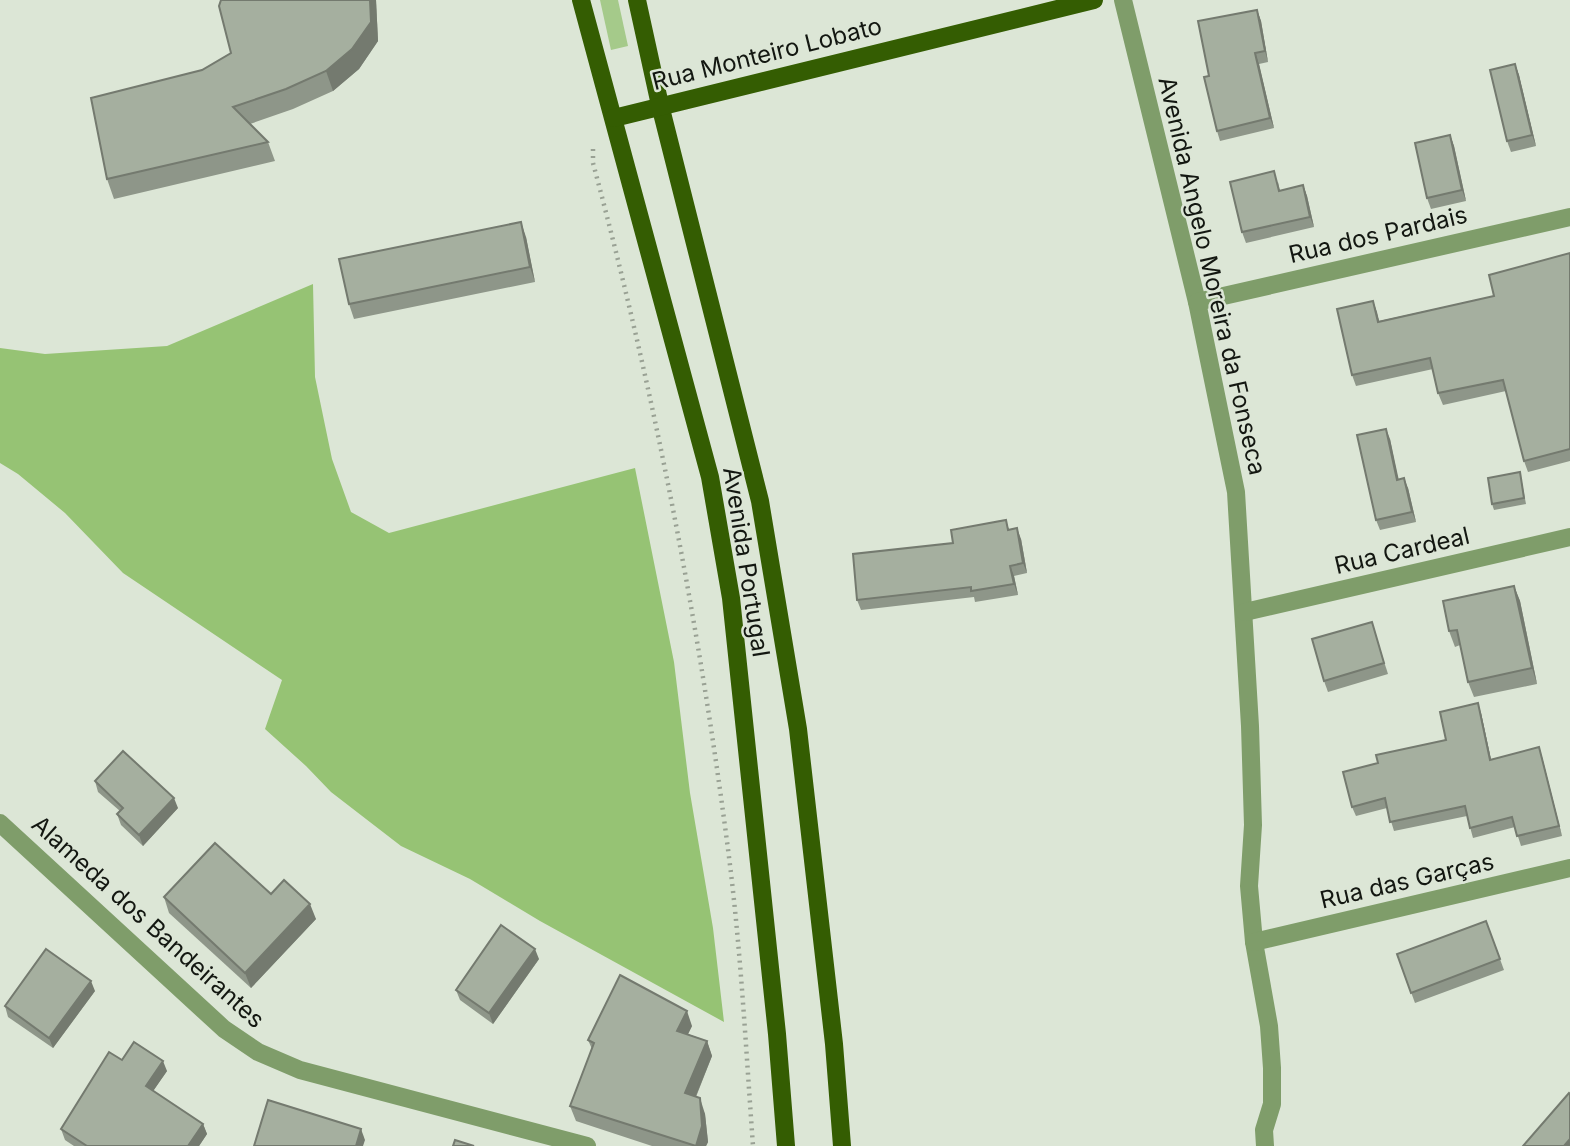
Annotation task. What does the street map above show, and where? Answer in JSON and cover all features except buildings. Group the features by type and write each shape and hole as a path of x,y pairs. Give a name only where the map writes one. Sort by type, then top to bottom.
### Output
{"main road":[{"name":"Avenida Portugal","path":"581,0 710,477 731,598 777,1034 786,1146"},
{"path":"637,0 660,106 760,501 798,729 835,1044 842,1146"},
{"name":"Rua Monteiro Lobato","path":"614,118 1069,3 1094,0"}],"street":[{"name":"Avenida Angelo Moreira da Fonseca","path":"1123,0 1197,302 1236,492 1253,825 1249,886 1254,942 1269,1026 1272,1068 1272,1104 1262,1141"},
{"name":"Rua dos Pardais","path":"1197,302 1570,217"},
{"name":"Rua Cardeal","path":"1244,612 1570,537"},
{"name":"Alameda dos Bandeirantes","path":"0,823 224,1029 258,1052 300,1070 587,1146"},
{"name":"Rua das Garças","path":"1254,942 1570,868"}],"path":[{"path":"593,136 593,163 641,354 670,490 700,655 729,859 752,1146"}],"green space":[{"path":"600,0 618,0 628,46 611,50"},
{"path":"313,284 315,377 332,459 351,512 389,533 635,468 674,662 690,793 713,928 724,1022 540,921 470,879 401,846 331,792 265,729 282,680 123,573 65,513 18,474 0,463 0,348 45,354 167,346"}]}
